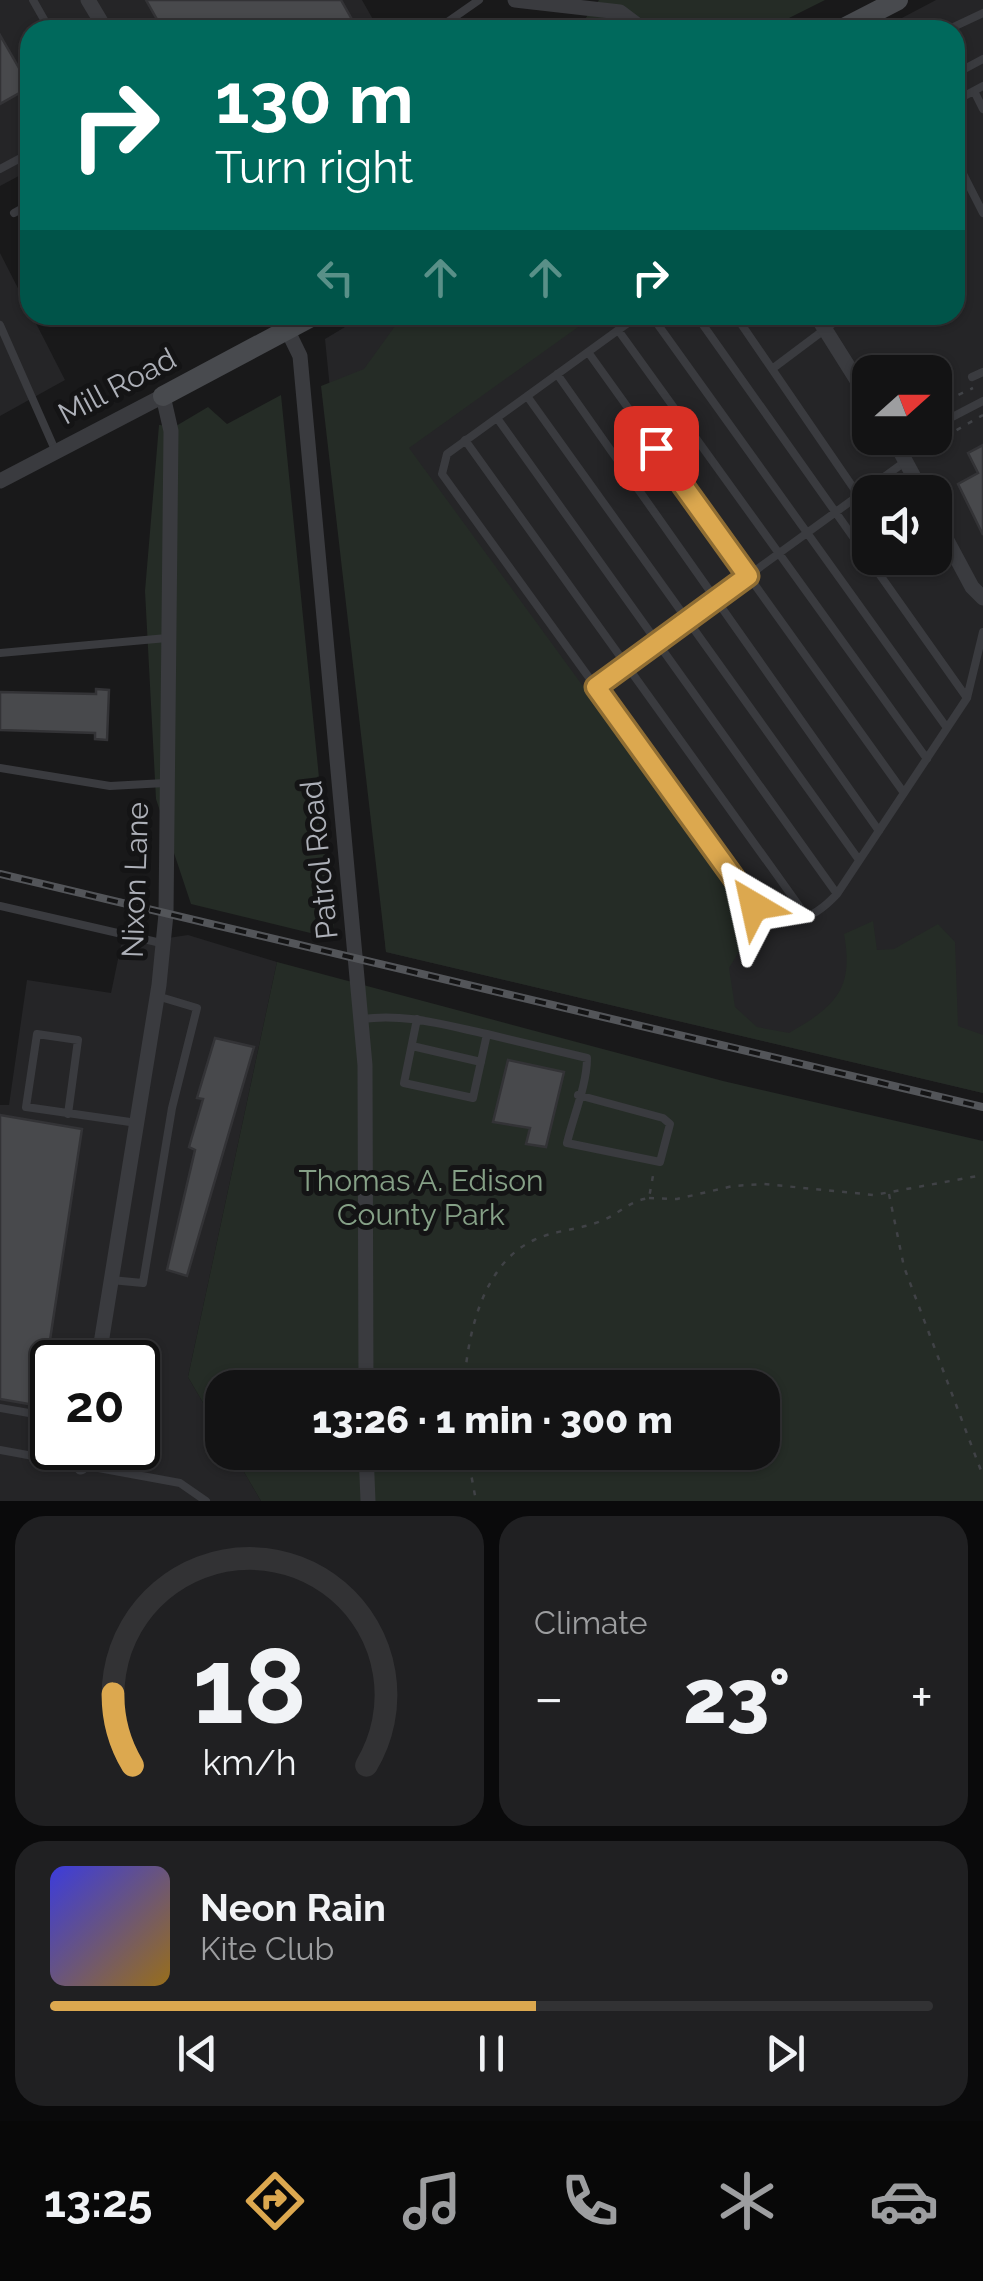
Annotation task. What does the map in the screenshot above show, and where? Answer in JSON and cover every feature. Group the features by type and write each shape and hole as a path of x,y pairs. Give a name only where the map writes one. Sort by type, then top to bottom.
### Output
{"street":[{"path":"515,0 620,12 631,20"},
{"path":"859,20 898,0"},
{"name":"Mill Road","path":"0,481 163,396 281,325"},
{"name":"Patrol Road","path":"285,325 300,356 362,1019 366,1370"},
{"path":"822,325 852,373"},
{"name":"Nixon Lane","path":"102,1340 163,943 171,431 163,396"},
{"path":"952,550 972,587 983,598"},
{"path":"367,1470 368,1501"}],"lane":[{"path":"450,20 479,0"},
{"path":"965,96 983,86"},
{"path":"974,91 983,109"},
{"path":"965,177 983,212"},
{"path":"14,213 20,210"},
{"path":"0,325 56,452"},
{"path":"625,325 447,454 442,474 754,906 784,920 807,917 820,913 837,894 967,698 983,632"},
{"path":"657,325 947,728"},
{"path":"703,325 967,698"},
{"path":"742,325 852,487"},
{"path":"772,369 831,325"},
{"path":"618,330 926,759"},
{"path":"588,352 904,793"},
{"path":"972,377 983,372"},
{"path":"557,374 879,831"},
{"path":"527,396 859,860"},
{"path":"952,417 983,401"},
{"path":"497,418 837,894"},
{"path":"466,440 807,917"},
{"path":"876,475 893,455"},
{"path":"596,687 852,500"},
{"path":"0,653 168,638"},
{"path":"0,768 110,786 166,783"},
{"path":"0,906 163,943"},
{"path":"112,1280 143,1283 172,1108 196,1008 157,996"},
{"path":"362,1019 394,1015 587,1058 578,1094 568,1143 656,1161 664,1158 670,1124 578,1094"},
{"path":"417,1020 404,1083 473,1098 487,1034"},
{"path":"68,1114 78,1040 36,1034 26,1107 68,1114 136,1124"},
{"path":"412,1046 481,1062"},
{"path":"0,1408 30,1413"},
{"path":"0,1450 30,1456"},
{"path":"101,1470 180,1482 206,1501"}],"path":[{"path":"952,398 983,382"},
{"path":"952,433 983,416"},
{"path":"649,1198 656,1161"},
{"path":"467,1370 480,1304 499,1270 520,1248 547,1235 604,1220 628,1203 764,1184 857,1196 983,1175"},
{"path":"888,1193 904,1268 983,1476"},
{"path":"470,1470 476,1501"}],"shaded area":[{"path":"0,0 362,0 373,20 20,20 20,175 0,186"},
{"path":"936,0 983,0 983,1093 386,952 325,339 348,325 965,325 965,20 898,20"},
{"path":"0,253 20,292 20,325 37,325 65,380 0,416"},
{"path":"188,935 277,962 188,1377 205,1406 205,1470 243,1470 261,1501 0,1501 0,1105 9,1105 27,980 111,993 121,945"}],"green space":[{"path":"599,0 825,0 785,20 584,20"},
{"path":"396,325 581,325 409,448 756,923 729,968 735,1007 757,1027 789,1033 819,1014 838,994 846,969 844,934 873,921 877,950 894,949 938,924 955,942 958,1026 983,1035 983,1093 386,952 321,386 364,369"},
{"path":"281,395 335,939 191,904 156,799 145,591 159,425 176,426 208,407 227,424"},
{"name":"Thomas A. Edison County Park","path":"277,962 723,1081 983,1141 983,1501 261,1501 243,1470 780,1470 780,1370 205,1370 205,1406 188,1377"}],"building":[{"path":"146,0 341,0 352,20 157,20"},
{"path":"0,35 20,70 20,93 0,104"},
{"path":"983,445 983,535 958,484 978,473 968,453"},
{"path":"96,689 109,690 107,740 95,739 95,733 0,730 0,692 96,694"},
{"path":"215,1038 254,1047 187,1276 167,1270 195,1150 189,1147 203,1099 197,1098"},
{"path":"508,1060 564,1072 546,1147 526,1144 530,1128 493,1122"},
{"path":"0,1115 82,1129 50,1340 30,1340 30,1404 0,1399"}],"railway":[{"path":"0,874 983,1107"}],"route":[{"path":"656,448 748,576 596,687 754,906"}]}
